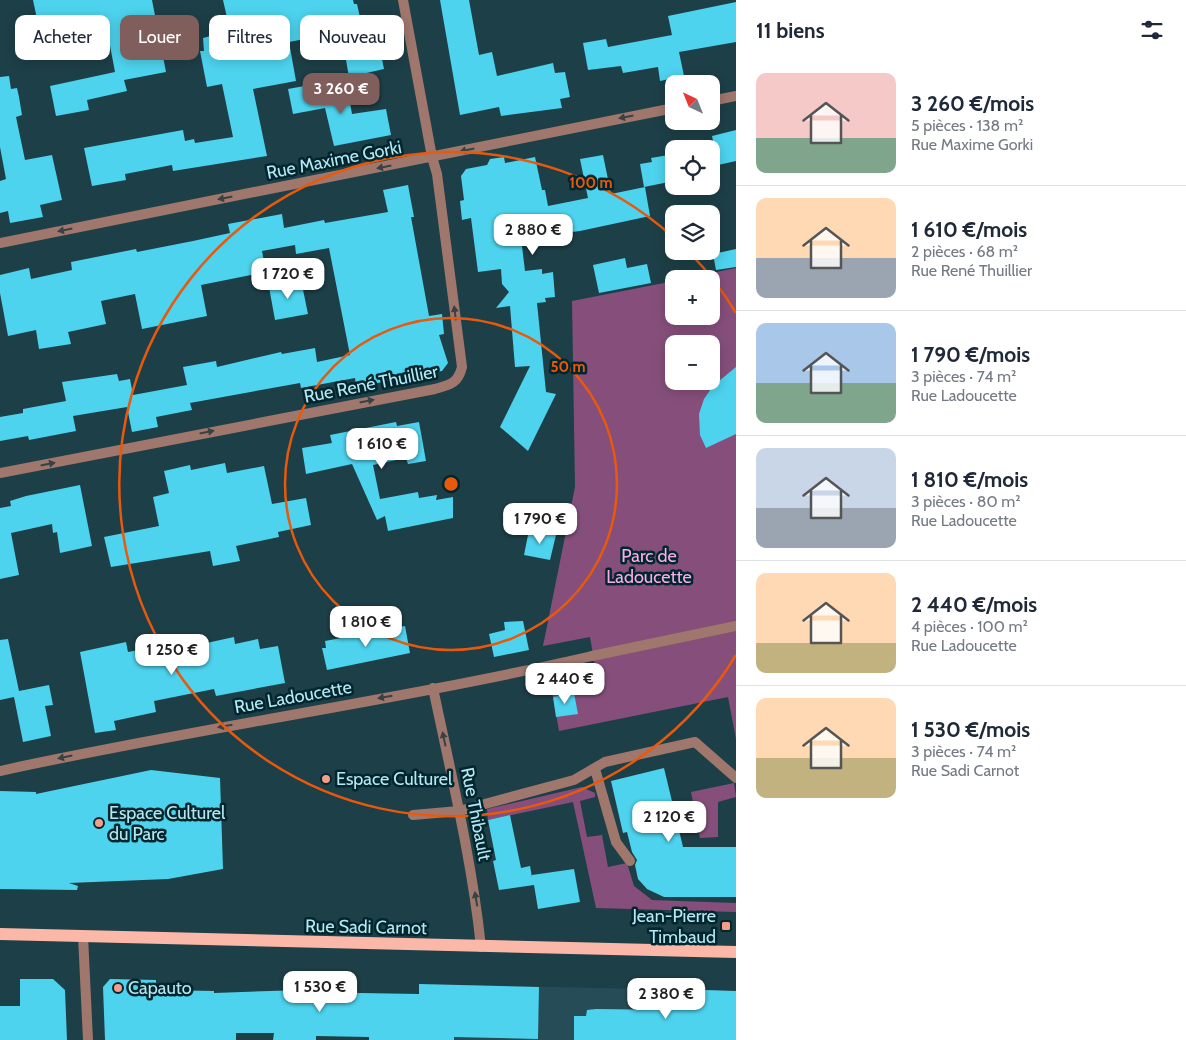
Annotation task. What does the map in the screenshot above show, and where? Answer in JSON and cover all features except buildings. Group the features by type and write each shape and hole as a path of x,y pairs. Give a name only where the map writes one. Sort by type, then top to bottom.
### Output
{"main road":[{"name":"Rue Sadi Carnot","path":"0,934 481,947 735,951"}],"street":[{"name":"Rue René Thuillier","path":"0,473 454,383 460,377 462,368 437,174 432,157 403,0"},
{"path":"720,99 736,96"},
{"name":"Rue Maxime Gorki","path":"0,243 665,110"},
{"name":"Rue Ladoucette","path":"0,771 122,746 433,688 736,626"},
{"name":"Rue Thibault","path":"433,688 460,810 477,908 481,947"},
{"path":"413,815 460,810 574,780 605,762 696,742 736,778"},
{"path":"595,769 616,842 630,861"},
{"path":"83,936 88,1040"}],"shaded area":[{"path":"419,984 736,991 736,1040 420,1040"}],"green space":[{"name":"Parc de Ladoucette","path":"736,268 736,739 728,697 559,731 550,680 596,672 590,637 543,646 575,487 572,301 665,283 665,325 720,325 720,271"},
{"path":"734,783 736,797 718,802 718,837 700,838 691,792"},
{"path":"582,787 595,793 595,797 580,801 587,837 602,835 608,867 627,863 634,886 652,900 736,903 736,912 596,908 573,802 488,820 487,809"}],"place":[{"name":"Espace Culturel","path":"326,779"},
{"name":"Espace Culturel du Parc","path":"99,823"},
{"name":"Jean-Pierre Timbaud","path":"726,926"},
{"name":"Capauto","path":"118,988"}]}
